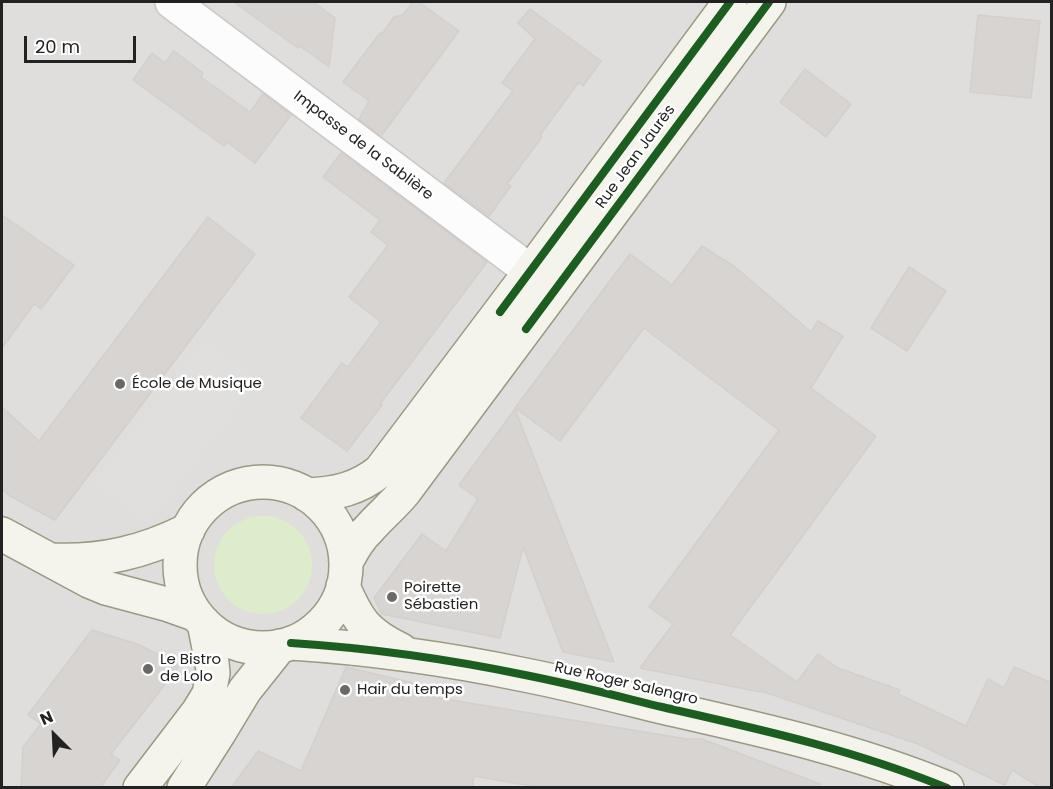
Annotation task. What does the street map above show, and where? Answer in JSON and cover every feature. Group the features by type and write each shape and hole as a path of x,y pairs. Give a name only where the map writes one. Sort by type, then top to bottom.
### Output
{"main road":[{"name":"Rue Jean Jaurès","path":"344,574 362,536 405,491 730,2"},
{"name":"Rue Jean Jaurès","path":"307,495 330,494 348,489 366,482 380,471 543,281 769,2"},
{"path":"2,534 98,585 166,604 200,619 220,636 239,645 259,648 285,645 309,634 324,621 336,604 344,574 342,542 335,524 323,508 307,495 280,484 260,483 231,489 213,499 199,513 188,530 182,549 180,569 187,598 200,619 212,663 213,673 209,694 140,788"},
{"path":"50,560 76,561 124,554 154,546 188,530"},
{"name":"Rue Roger Salengro","path":"344,574 357,616 368,630 383,642 410,655"},
{"path":"184,788 245,690 285,645"},
{"name":"Rue Roger Salengro","path":"285,645 348,647 526,675 791,736 887,765 947,788"}],"street":[{"name":"Impasse de la Sablière","path":"172,2 543,281"}],"shaded area":[{"path":"2,2 1051,2 1051,787 2,787"},
{"path":"204,338 259,380 149,524 93,482"}],"green space":[{"path":"263,516 282,520 298,530 308,546 312,565 308,584 298,600 282,610 263,614 244,610 228,600 218,584 214,565 218,546 228,530 244,520"}],"building":[{"path":"234,2 313,2 335,18 329,67 300,46 298,48"},
{"path":"413,2 419,2 459,31 381,136 359,119 369,101 343,82 394,17 403,15"},
{"path":"530,9 601,61 583,86 579,82 540,135 542,137 507,184 511,186 489,216 444,183 513,91 502,83 535,39 518,23"},
{"path":"978,15 1040,21 1031,98 970,92"},
{"path":"174,51 203,73 201,77 250,112 263,94 291,115 255,163 227,142 224,146 133,80 152,53 165,63"},
{"path":"805,69 851,104 826,137 780,102"},
{"path":"341,153 487,262 347,451 301,418 342,363 348,367 381,322 349,297 388,245 371,232 380,220 323,177"},
{"path":"2,215 74,265 41,309 34,304 2,348"},
{"name":"École de Musique","path":"208,217 255,254 55,520 10,496 2,489 2,407 39,441"},
{"path":"702,246 735,267 811,332 818,321 843,336 811,388 876,436 730,635 797,682 818,654 838,668 900,690 898,694 966,726 988,679 1004,688 1014,667 1052,683 1052,788 1041,788 1012,770 1005,785 918,744 761,691 640,668 673,624 649,607 779,430 644,328 560,441 515,408 630,254 672,285"},
{"path":"909,267 946,291 907,351 871,328"},
{"path":"515,409 614,662 563,652 523,547 500,638 382,614 374,598 422,534 446,551 478,499 459,485"},
{"path":"92,630 137,644 180,665 111,754 120,760 100,788 21,788 23,747 41,724 28,715"},
{"path":"346,667 434,688 433,697 687,739 702,739 820,784 819,788 543,788 474,776 472,788 231,788 258,751 301,771"}],"cycle path":[{"path":"500,312 730,2"},
{"path":"526,329 769,2"},
{"path":"291,643 408,655 559,682 842,751 947,788"}],"place":[{"name":"École de Musique","path":"120,384"},
{"name":"Poirette Sébastien","path":"392,597"},
{"name":"Le Bistro de Lolo","path":"148,669"},
{"name":"Hair du temps","path":"345,690"}]}
